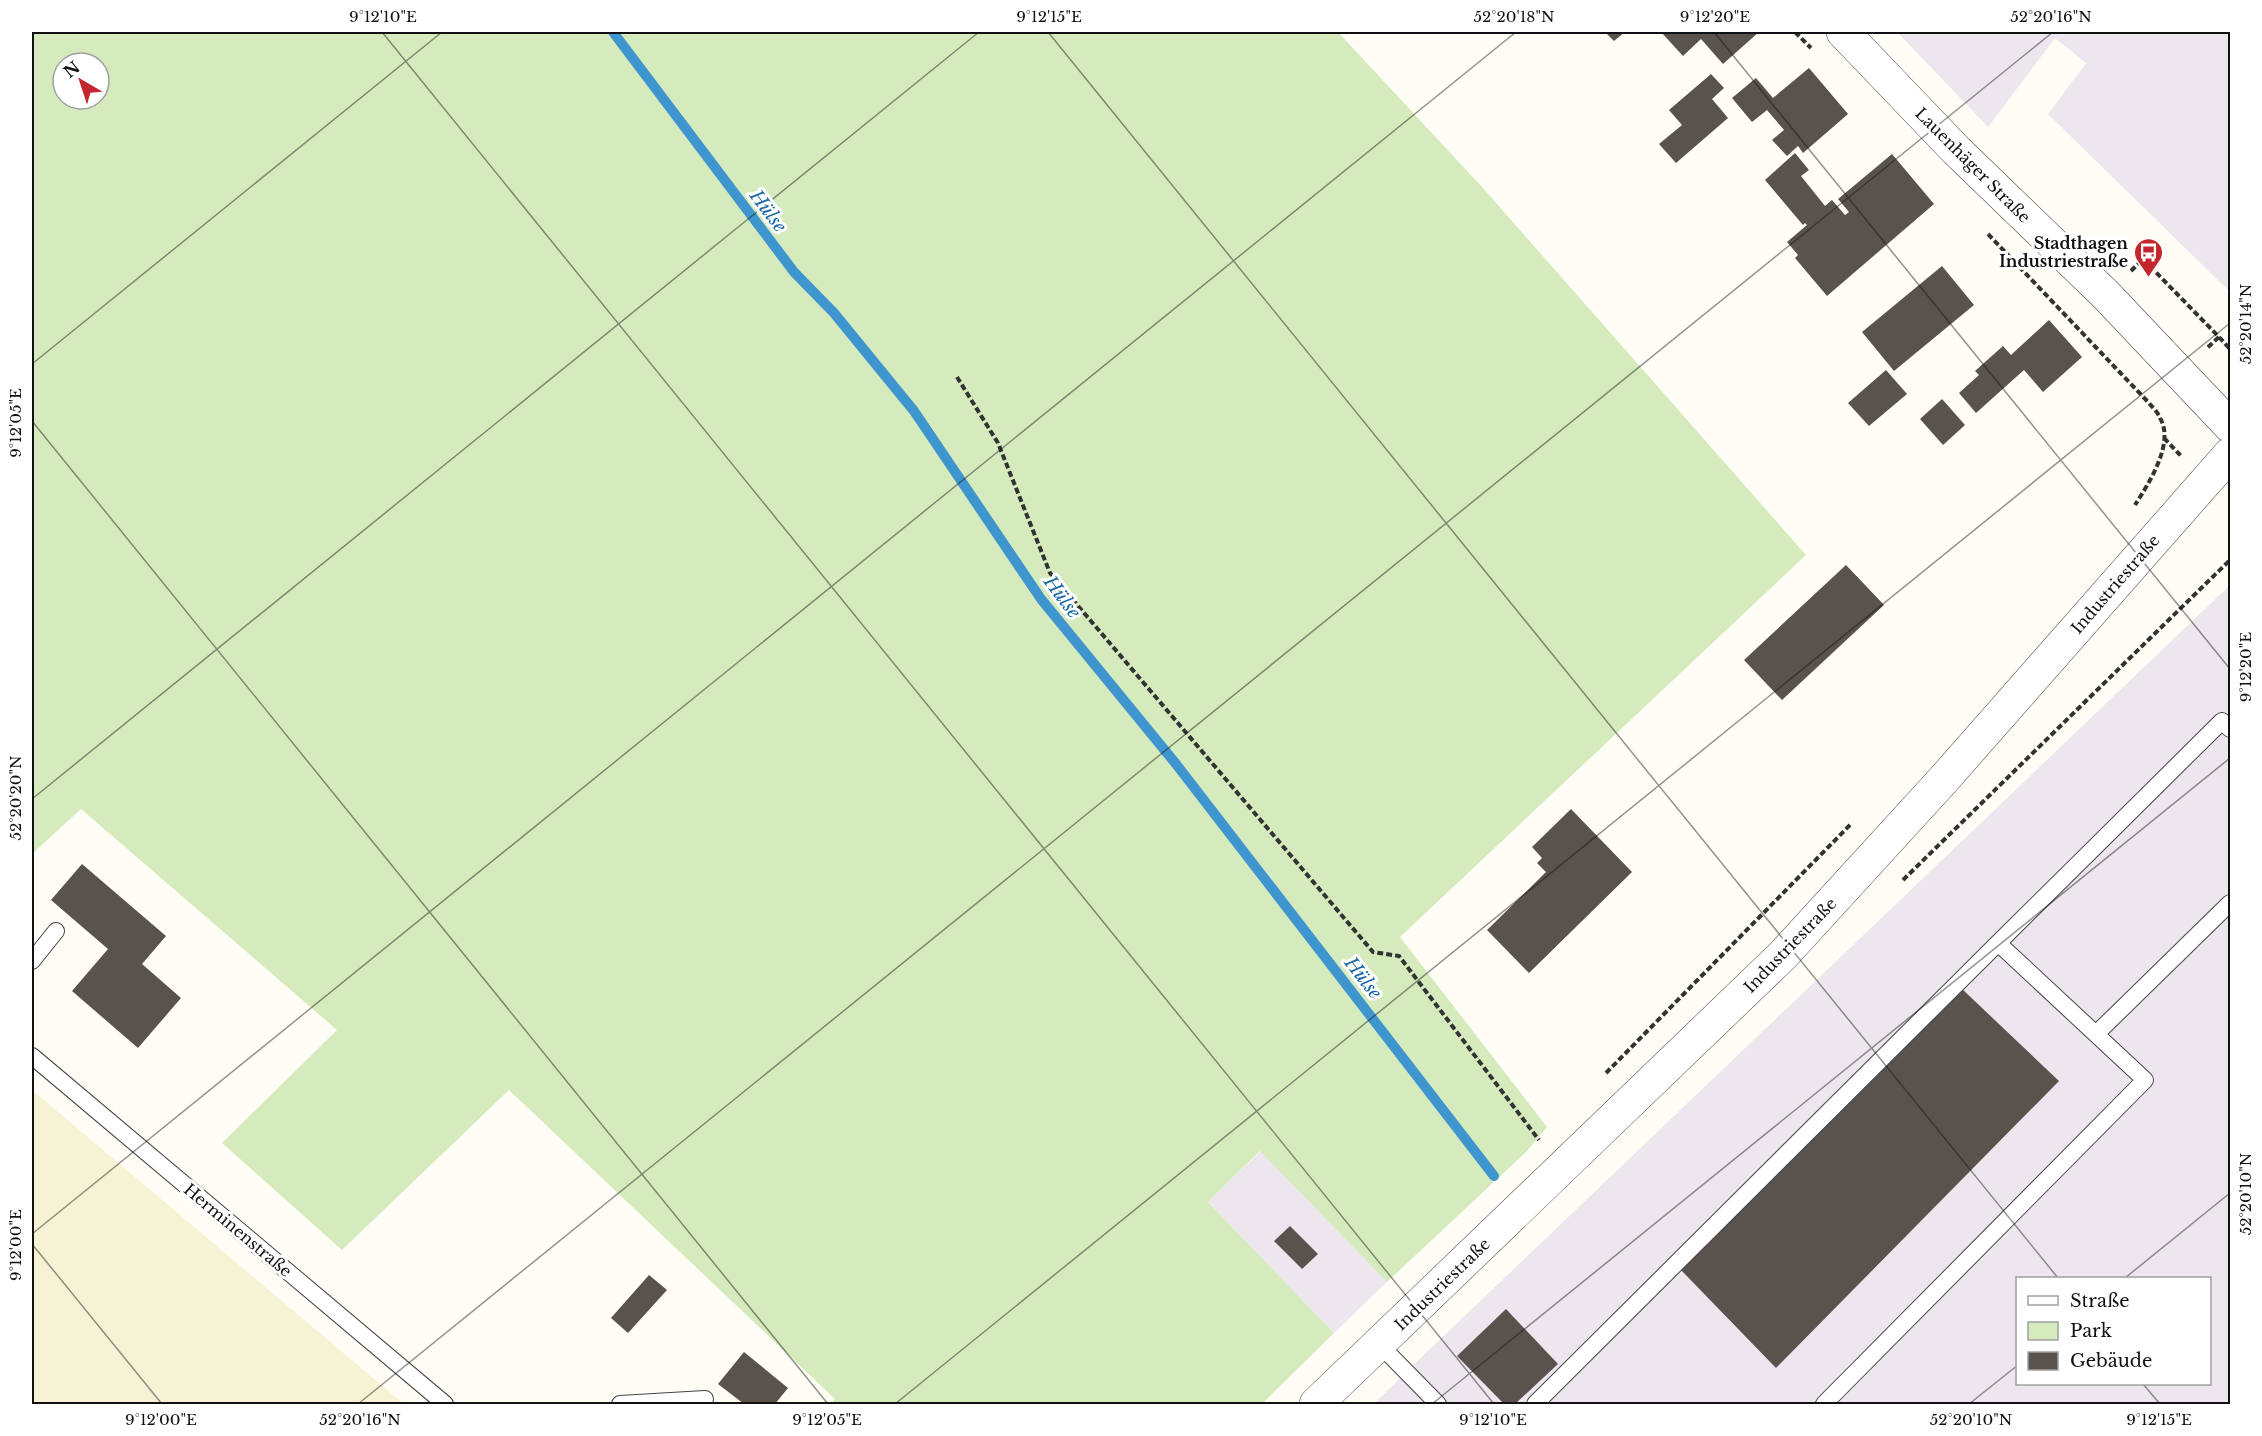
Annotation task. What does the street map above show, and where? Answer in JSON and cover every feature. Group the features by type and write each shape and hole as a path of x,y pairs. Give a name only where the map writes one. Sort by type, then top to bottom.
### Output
{"street":[{"name":"Lauenhäger Straße","path":"1843,32 1956,150 2106,295 2230,426"},
{"name":"Industriestraße","path":"1316,1404 1380,1345 1783,955 1944,779 2230,454"}],"lane":[{"path":"1535,1404 2222,721 2230,729"},
{"path":"2096,1034 2230,903"},
{"path":"32,961 56,931"},
{"path":"1824,1404 2145,1080 1998,943"},
{"name":"Herminenstraße","path":"32,1056 445,1404"},
{"path":"1380,1345 1438,1404"},
{"path":"620,1404 705,1399"}],"path":[{"path":"2219,337 2230,350"},
{"path":"957,377 998,443 1050,573 1373,952 1399,956 1540,1141"},
{"path":"2127,514 2156,471 2164,437"},
{"path":"1605,1074 1853,822"}],"shaded area":[{"path":"1897,32 2230,32 2230,292 2048,114 2086,63 2055,38 1988,127"},
{"path":"2230,585 2230,1404 1374,1404 1408,1370"},
{"path":"32,1090 404,1404 32,1404"},
{"path":"1261,1151 1387,1282 1334,1333 1208,1202"}],"green space":[{"path":"32,32 1338,32 1482,187 1806,555 1400,937 1547,1127 1527,1151 1387,1282 1260,1151 1208,1202 1334,1333 1262,1404 831,1404 835,1399 509,1090 342,1250 222,1143 337,1030 81,809 32,854"}],"building":[{"path":"1605,32 1625,32 1614,41"},
{"path":"1661,32 1759,32 1723,64 1701,39 1683,56"},
{"path":"1809,68 1848,114 1803,153 1798,146 1787,156 1772,140 1784,130 1767,110 1752,122 1732,98 1756,78 1773,98"},
{"path":"1711,74 1724,88 1712,99 1728,118 1676,163 1659,144 1682,125 1669,110"},
{"path":"1795,153 1809,170 1801,176 1825,206 1832,200 1845,215 1849,212 1838,199 1892,154 1934,204 1827,296 1795,258 1798,255 1787,242 1807,225 1805,223 1803,225 1765,180"},
{"path":"1942,266 1974,305 1894,371 1862,332"},
{"path":"2049,320 2082,357 2043,392 2024,370 1976,413 1959,393 1979,375 1975,371 2003,346 2011,355"},
{"path":"1886,370 1907,394 1869,426 1848,403"},
{"path":"1942,399 1965,425 1943,445 1920,419"},
{"path":"1846,565 1884,605 1782,700 1744,660"},
{"path":"1571,809 1632,872 1529,973 1487,930 1546,872 1537,863 1542,858 1532,847"},
{"path":"82,864 166,936 142,964 181,998 138,1048 72,991 108,949 51,900"},
{"path":"1961,988 2059,1081 1776,1368 1680,1269"},
{"path":"1290,1226 1318,1254 1302,1269 1274,1241"},
{"path":"649,1275 667,1290 628,1333 611,1318"},
{"path":"1506,1309 1558,1364 1515,1404 1504,1404 1457,1356"},
{"path":"744,1352 788,1388 775,1404 744,1404 718,1384"}],"waterway":[{"name":"Hülse","path":"613,32 794,272 834,313 914,411 1041,599 1176,764 1494,1176"}],"place":[{"name":"Stadthagen Industriestraße","path":"2149,278"}]}
